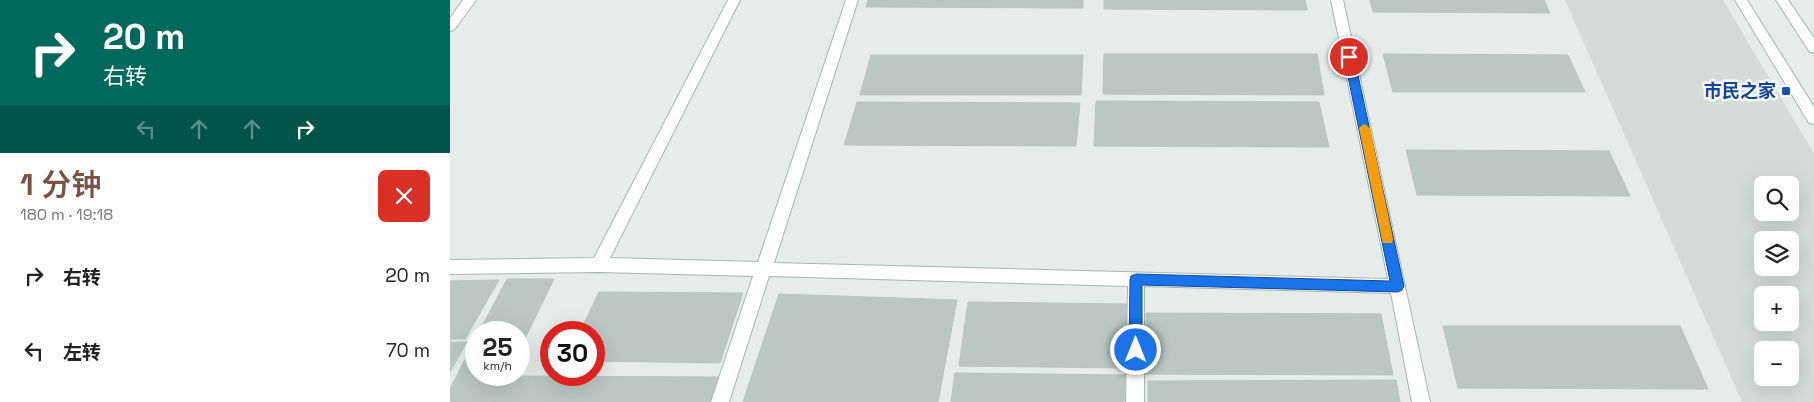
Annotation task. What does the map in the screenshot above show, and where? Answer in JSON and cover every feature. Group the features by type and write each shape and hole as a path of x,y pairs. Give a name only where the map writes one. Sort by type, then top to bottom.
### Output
{"street":[{"path":"450,27 470,0"},
{"path":"599,265 734,0"},
{"path":"720,402 852,0"},
{"path":"1337,0 1421,402"},
{"path":"1742,0 1814,119"},
{"path":"1782,0 1814,48"},
{"path":"450,267 599,265 1398,286"},
{"path":"1135,402 1136,280"}],"shaded area":[{"path":"1565,0 1723,0 1814,154 1814,402 1742,402"}],"building":[{"path":"868,0 1083,0 1083,8 866,7"},
{"path":"1104,0 1305,0 1307,10 1104,9"},
{"path":"1370,0 1544,0 1550,13 1373,12"},
{"path":"1104,54 1317,54 1324,95 1103,94"},
{"path":"1383,54 1568,55 1585,92 1393,92"},
{"path":"871,55 1083,55 1081,95 860,95"},
{"path":"1096,101 1319,102 1329,147 1094,146"},
{"path":"857,102 1080,103 1076,146 844,145"},
{"path":"1406,150 1609,151 1630,196 1417,195"},
{"path":"507,279 554,279 530,328 530,321 485,321"},
{"path":"499,280 475,321 465,321 465,339 450,339 450,281"},
{"path":"599,292 743,293 720,363 605,361 605,321 585,321"},
{"path":"779,294 957,300 938,402 743,402"},
{"path":"968,302 1128,304 1128,368 959,366"},
{"path":"1146,313 1381,314 1393,375 1146,374"},
{"path":"1443,326 1680,326 1708,389 1458,388"},
{"path":"450,342 465,342 465,346 450,372"},
{"path":"465,360 465,386 502,386 494,402 450,402 450,389"},
{"path":"955,373 1125,375 1124,402 951,402"},
{"path":"530,376 540,376 540,386 605,386 605,376 720,377 712,402 494,402 502,386 530,386"},
{"path":"1396,380 1400,402 1148,402 1148,381"}],"slow traffic":[{"path":"1364,128 1388,239"}],"place":[{"name":"市民之家","path":"1786,91"}],"route":[{"path":"1136,350 1136,280 1398,286 1349,57"}]}
